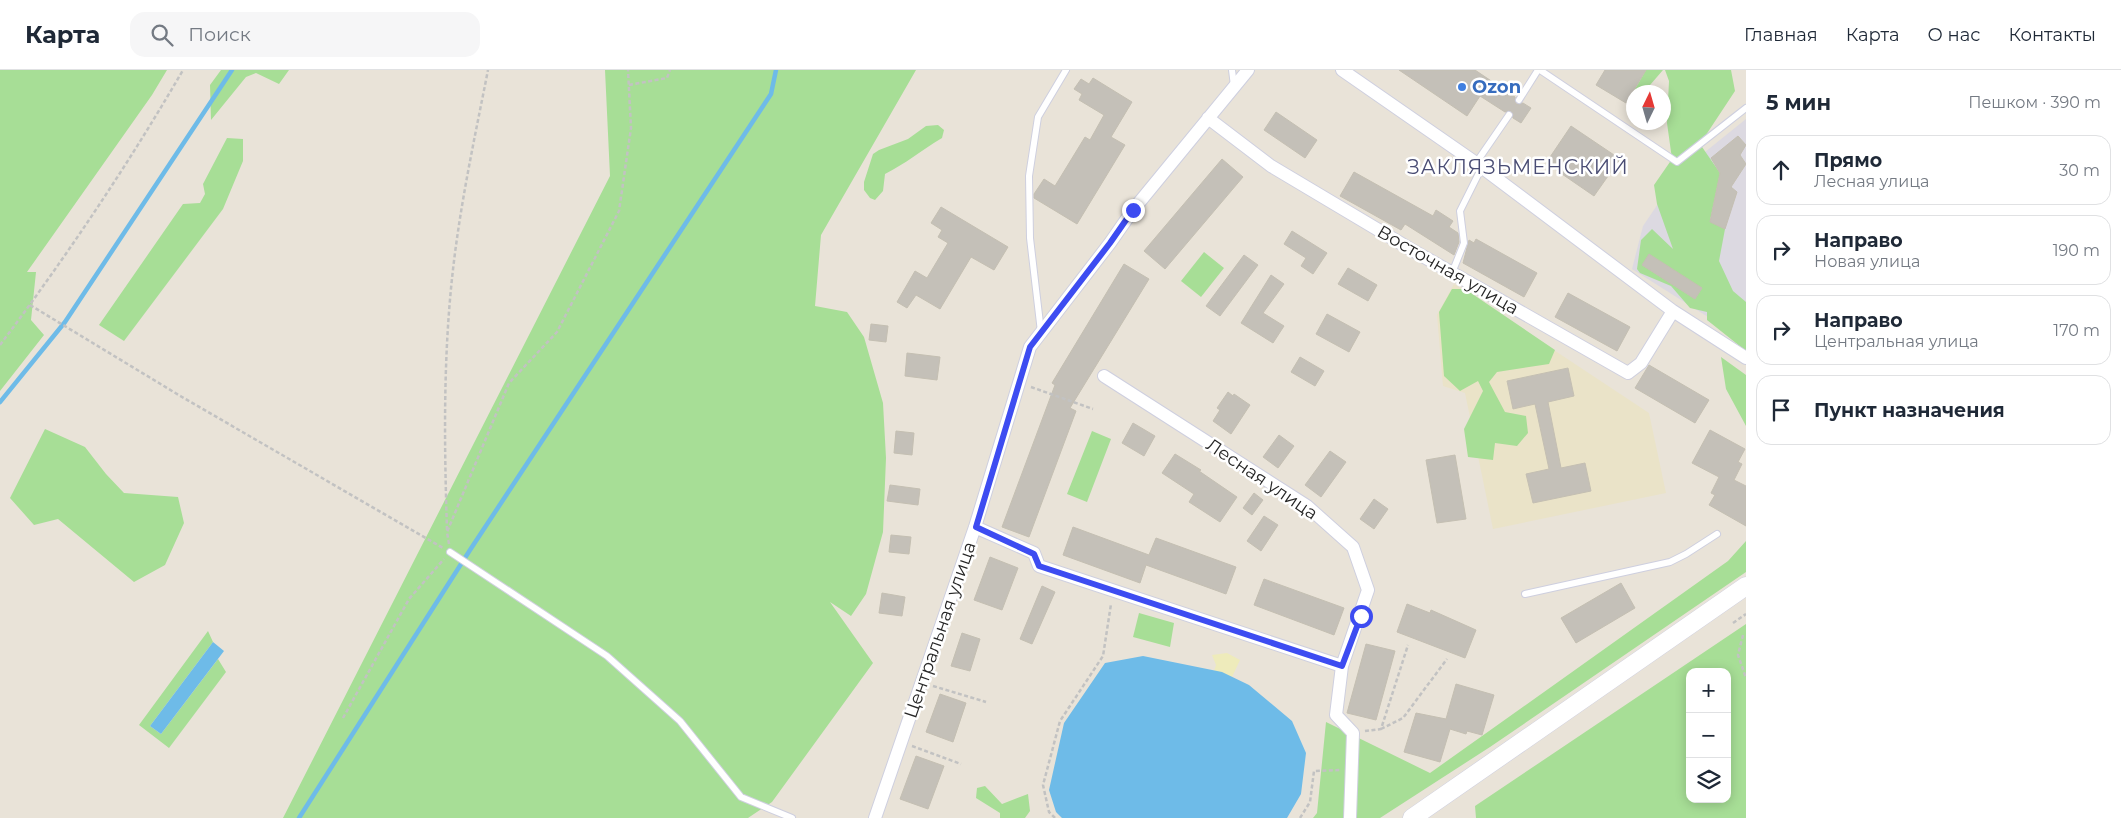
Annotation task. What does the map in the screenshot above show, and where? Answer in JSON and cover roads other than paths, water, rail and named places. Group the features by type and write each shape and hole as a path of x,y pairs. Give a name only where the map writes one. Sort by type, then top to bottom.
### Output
{"street":[{"name":"Центральная улица","path":"875,818 976,527 1030,347 1133,210 1248,70"},
{"path":"1342,70 1479,165 1673,311 1746,358"},
{"name":"Восточная улица","path":"1208,118 1270,166 1628,373 1641,363 1673,311"},
{"name":"Лесная улица","path":"1104,376 1307,506 1353,547 1368,590 1342,666 1336,715 1353,733 1350,818"},
{"path":"976,527 1034,554 1039,566 1342,666"},
{"path":"1412,818 1746,586"}],"lane":[{"path":"1041,333 1030,238 1029,176 1038,117 1066,70"},
{"path":"1232,70 1234,86"},
{"path":"1519,100 1539,70 1678,162 1746,108"},
{"path":"1452,272 1464,243 1460,211 1479,165 1509,115"},
{"path":"1525,594 1670,562 1717,534"},
{"path":"450,552 607,656 680,722 741,797 792,818"}],"water":[{"path":"213,642 224,651 161,734 150,726"},
{"path":"1143,656 1222,672 1249,685 1292,721 1306,753 1301,794 1287,818 1062,818 1056,812 1049,790 1064,723 1105,663"}],"waterway":[{"path":"0,402 65,322 232,70"},
{"path":"299,818 470,550 771,94 776,70"}],"place":[{"name":"Ozon","path":"1462,87"}],"district":[{"name":"ЗАКЛЯЗЬМЕНСКИЙ","path":"1518,167"}]}
